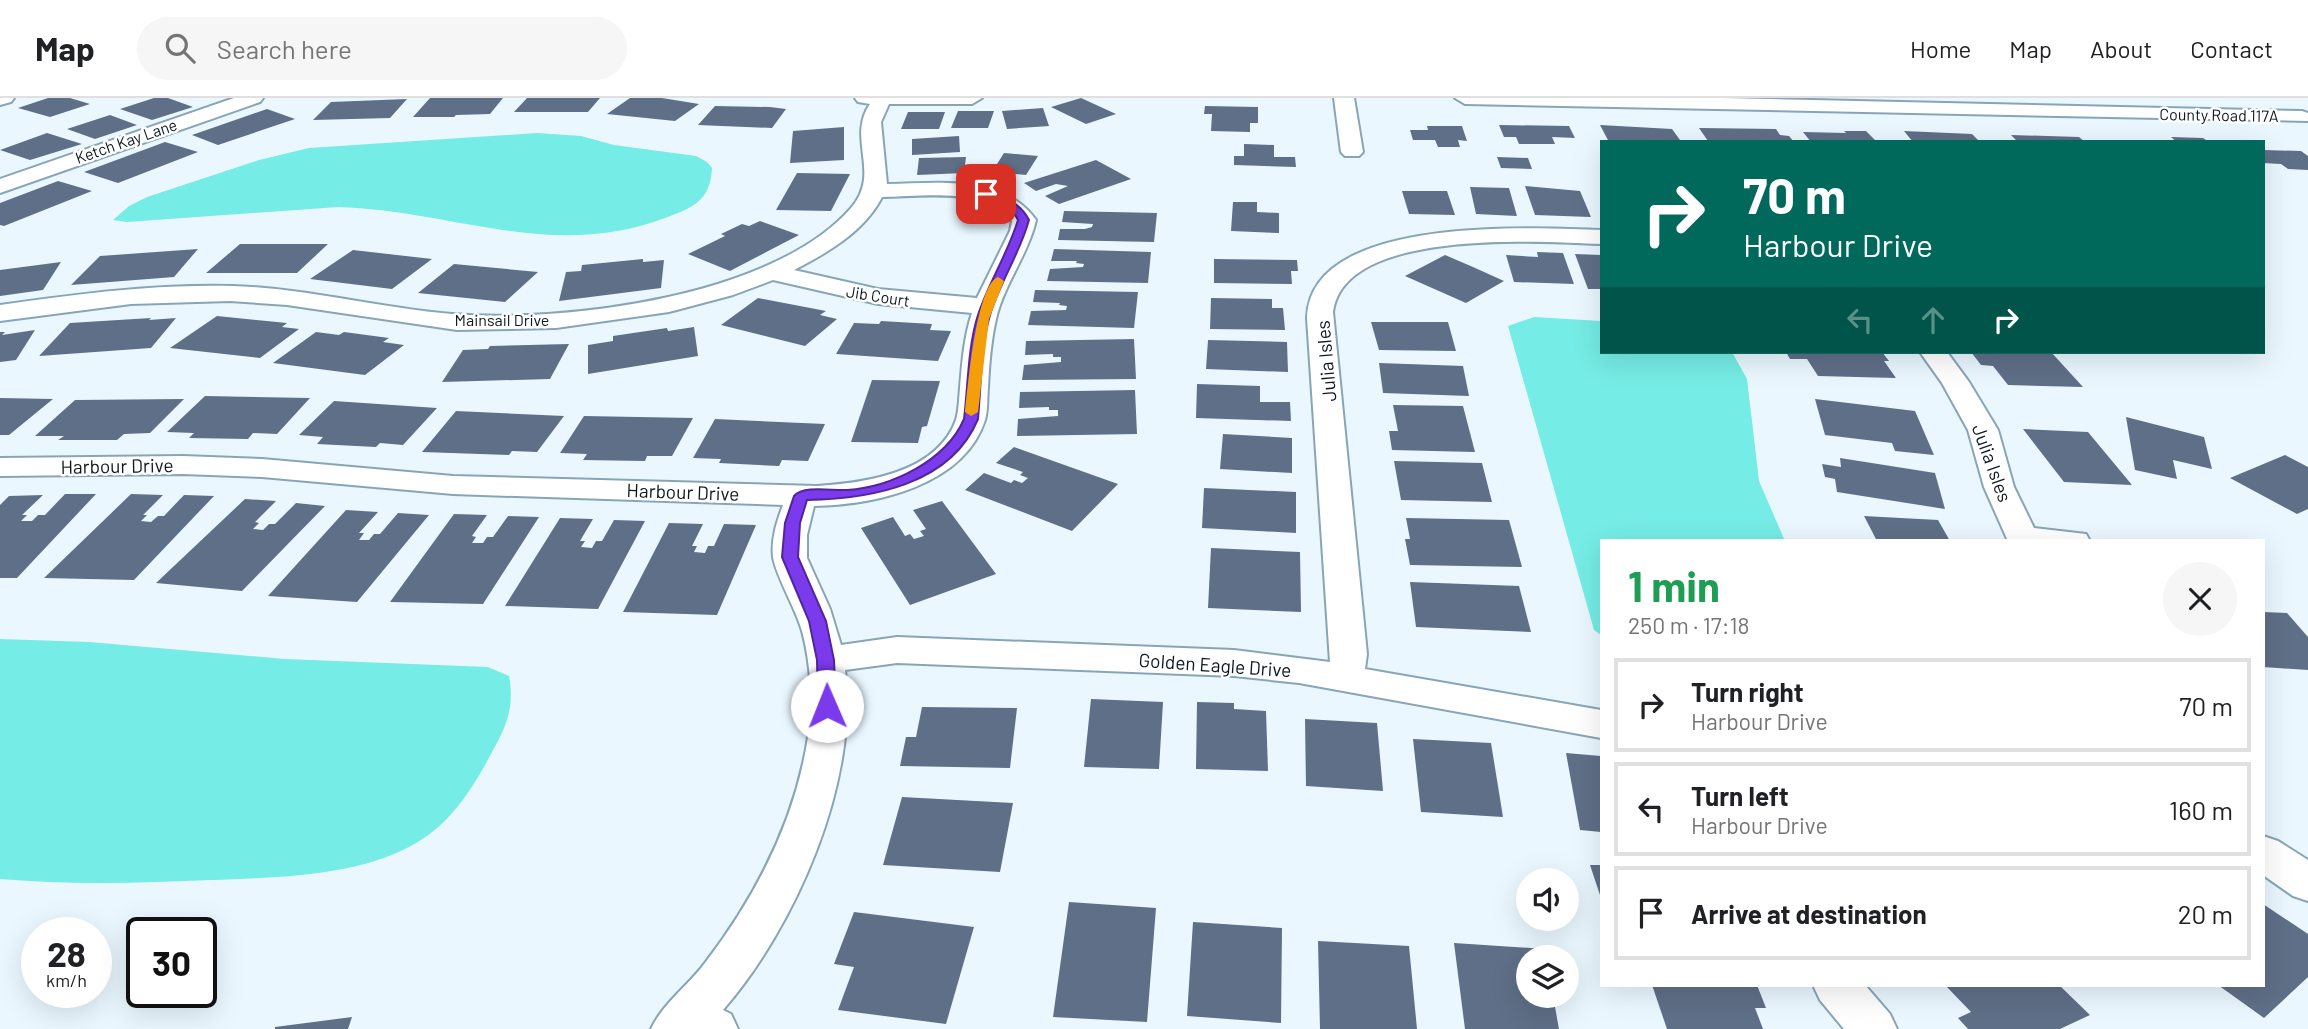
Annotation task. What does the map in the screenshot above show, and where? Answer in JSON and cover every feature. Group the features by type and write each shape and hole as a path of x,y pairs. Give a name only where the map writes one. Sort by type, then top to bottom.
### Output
{"street":[{"name":"Ketch Kay Lane","path":"0,186 253,98"},
{"path":"865,98 972,98"},
{"path":"1344,98 1352,152"},
{"name":"County Road 117A","path":"1465,98 2305,119"},
{"path":"2272,98 2305,119"},
{"path":"874,191 878,173 871,121 883,99"},
{"name":"Mainsail Drive","path":"0,313 136,298 233,294 266,295 457,321 550,321 608,315 668,304 772,272 825,242 842,229 857,216 874,191"},
{"name":"Harbour Drive","path":"0,467 129,464 223,466 453,485 801,496 850,495 880,488 933,465 953,448 965,432 971,419 978,349 987,306 1022,233 1024,220 1019,211 1000,199 970,192 874,191"},
{"name":"Julia Isles","path":"1346,678 1349,654 1321,324 1322,303 1334,282 1358,264 1416,241 1488,234 1600,237"},
{"name":"Jib Court","path":"772,272 851,293 914,302 987,306"},
{"name":"Julia Isles","path":"1934,354 1955,382 1983,430 1999,487 2024,539"},
{"path":"692,1024 778,890 810,809 822,759 828,700 825,660 817,621 790,557 793,523 801,496"},
{"name":"Golden Eagle Drive","path":"825,660 884,651 929,651 1234,663 1346,678 1600,724"},
{"path":"2265,854 2308,883"},
{"path":"1838,987 1873,1029"}],"shaded area":[{"path":"537,133 581,136 614,145 696,156 712,168 711,179 699,201 684,210 623,230 582,235 502,230 380,210 338,207 127,222 113,220 129,206 147,197 259,160 309,148"},
{"path":"1534,317 1600,321 1600,354 1733,354 1747,379 1759,481 1784,539 1600,539 1600,634 1594,630 1508,326"},
{"path":"0,639 89,642 285,659 488,667 509,676 511,701 506,723 497,743 459,805 424,838 376,861 322,873 265,878 106,883 0,879"}],"building":[{"path":"48,98 70,98 90,104 50,117 18,108"},
{"path":"154,98 168,98 193,107 152,120 120,109"},
{"path":"430,98 503,98 490,114 413,117"},
{"path":"527,98 600,98 588,112 514,112"},
{"path":"630,98 662,98 699,104 675,121 607,114"},
{"path":"1081,98 1116,114 1086,124 1051,107"},
{"path":"407,99 390,118 313,120 331,102"},
{"path":"715,106 786,109 772,128 698,125"},
{"path":"1205,106 1258,107 1258,123 1250,123 1250,132 1211,131 1212,114 1204,114"},
{"path":"1043,108 1049,126 1007,129 1002,111"},
{"path":"267,109 295,119 218,145 192,135"},
{"path":"958,111 994,111 988,128 951,128"},
{"path":"908,112 945,112 939,129 901,129"},
{"path":"110,115 137,125 95,139 67,129"},
{"path":"1499,125 1569,126 1575,138 1552,137 1555,144 1519,144 1516,137 1504,137"},
{"path":"1600,125 1672,129 1680,140 1608,140"},
{"path":"1427,126 1462,126 1467,141 1458,140 1460,147 1438,147 1435,140 1413,140 1410,130 1428,130"},
{"path":"844,127 844,160 790,163 793,131"},
{"path":"1699,128 1776,129 1780,135 1789,136 1792,140 1707,140"},
{"path":"1844,131 1866,131 1875,140 1809,140 1803,132 1846,133"},
{"path":"1904,131 1972,134 1978,140 1911,140"},
{"path":"47,133 82,144 30,160 0,150"},
{"path":"2011,135 2079,137 2083,140 2016,140"},
{"path":"959,136 960,152 912,155 912,139"},
{"path":"2171,137 2206,140 2175,140"},
{"path":"165,142 198,152 118,183 84,172"},
{"path":"1244,144 1274,145 1274,157 1295,157 1296,167 1234,165 1234,156 1244,156"},
{"path":"2265,150 2301,151 2308,156 2308,170 2288,169 2281,164 2265,163"},
{"path":"1004,153 1038,156 1026,175 992,172"},
{"path":"966,157 964,173 917,175 919,158"},
{"path":"1497,157 1528,158 1532,169 1501,168"},
{"path":"1096,160 1131,179 1059,204 1045,196 1068,186 1056,184 1036,191 1024,183"},
{"path":"797,173 850,174 831,211 776,210"},
{"path":"58,181 92,191 4,226 0,225 0,203"},
{"path":"1525,186 1580,191 1591,217 1535,215"},
{"path":"1470,187 1509,188 1517,216 1476,214"},
{"path":"1402,191 1447,191 1455,215 1409,214"},
{"path":"1233,202 1257,202 1257,212 1279,213 1279,233 1231,231"},
{"path":"1064,211 1157,213 1154,242 1058,240 1060,229 1085,229 1093,224 1062,222"},
{"path":"760,221 799,235 730,271 688,254 725,236 721,234 742,224 749,226"},
{"path":"240,244 328,244 297,273 206,273"},
{"path":"198,249 174,277 71,285 100,256"},
{"path":"1054,249 1151,252 1148,283 1047,281 1050,269 1083,267 1084,264 1076,263 1077,261 1051,261"},
{"path":"353,250 432,259 392,289 310,279"},
{"path":"1537,252 1563,253 1574,284 1514,282 1506,255 1538,257"},
{"path":"1575,254 1600,255 1600,289 1588,289"},
{"path":"1445,255 1504,281 1466,303 1405,276"},
{"path":"643,259 643,262 664,260 661,288 559,301 566,272 581,271 582,265"},
{"path":"1214,259 1297,260 1298,271 1291,271 1292,284 1214,283"},
{"path":"61,262 43,290 0,296 0,270"},
{"path":"454,264 538,272 505,302 418,293"},
{"path":"1035,290 1138,292 1134,328 1028,325 1031,311 1066,310 1067,306 1059,305 1060,303 1033,302"},
{"path":"758,298 826,311 820,315 837,319 805,346 721,325"},
{"path":"1211,298 1272,299 1272,308 1283,308 1285,330 1210,329"},
{"path":"217,316 287,323 282,327 299,329 260,358 170,348"},
{"path":"151,318 149,320 176,318 151,348 39,356 70,323"},
{"path":"881,321 932,324 930,330 951,331 938,361 836,354 854,323 879,324"},
{"path":"1371,322 1448,322 1456,351 1379,350"},
{"path":"694,327 698,356 588,374 588,345 613,341 613,336"},
{"path":"35,330 16,360 0,362 0,332 5,332 2,335"},
{"path":"316,332 339,335 344,332 389,338 383,342 404,345 365,375 273,363"},
{"path":"1134,339 1136,379 1022,380 1024,365 1061,362 1061,357 1053,357 1053,354 1025,355 1026,341"},
{"path":"1208,340 1287,342 1288,372 1206,369"},
{"path":"569,344 550,379 442,382 463,350 488,349 490,346"},
{"path":"1787,354 1884,354 1889,361 1884,361 1896,378 1818,376 1807,359 1790,359"},
{"path":"1973,354 2053,354 2083,387 2008,385 1993,366 1981,365"},
{"path":"1379,363 1463,366 1469,396 1383,393"},
{"path":"872,380 940,381 927,426 922,427 918,443 851,442"},
{"path":"1197,384 1260,386 1260,402 1290,402 1291,421 1196,418"},
{"path":"1135,390 1137,434 1017,436 1018,419 1058,416 1058,410 1049,410 1049,407 1019,408 1020,392"},
{"path":"205,396 310,398 277,434 253,433 248,439 189,438 194,433 167,432"},
{"path":"0,398 53,399 9,435 0,435"},
{"path":"184,399 150,433 124,434 117,440 58,440 64,436 35,436 75,400"},
{"path":"1815,399 1915,411 1934,455 1895,451 1892,443 1825,435"},
{"path":"334,401 437,408 403,445 380,443 376,447 317,444 323,437 299,435"},
{"path":"1393,405 1463,406 1475,452 1392,450 1389,431 1398,431"},
{"path":"456,411 564,416 537,452 512,451 509,455 422,452"},
{"path":"584,416 693,418 672,456 647,456 645,461 583,460 587,454 560,453"},
{"path":"2126,417 2204,437 2212,469 2173,460 2177,479 2135,470"},
{"path":"715,419 825,424 808,461 782,460 779,466 719,463 721,459 693,458"},
{"path":"2023,429 2088,432 2132,485 2064,482"},
{"path":"1223,434 1292,438 1292,473 1220,469"},
{"path":"1014,447 1118,484 1072,531 965,490 984,473 1011,483 1014,480 1022,483 1028,478 1020,475 1023,472 996,463"},
{"path":"2285,455 2308,467 2308,509 2297,514 2230,478"},
{"path":"1840,458 1935,473 1945,509 1837,492 1835,479 1825,477 1822,464 1841,467"},
{"path":"1394,461 1482,463 1492,502 1401,500"},
{"path":"1204,488 1296,492 1296,533 1202,528"},
{"path":"65,494 96,494 17,578 0,578 0,505 9,496 43,495 22,515 27,515 21,521 32,521 38,515 45,515"},
{"path":"131,494 163,495 143,515 147,515 141,521 151,522 158,516 164,516 184,495 214,496 134,580 44,578"},
{"path":"245,499 276,501 255,522 259,523 253,529 263,530 269,524 275,524 296,503 325,506 242,591 156,583"},
{"path":"942,501 996,574 910,605 861,528 893,517 905,536 910,534 914,539 924,536 920,531 926,529 913,510"},
{"path":"346,510 378,512 359,533 364,533 359,540 369,540 374,534 380,534 398,513 429,515 357,602 268,596"},
{"path":"454,514 487,515 472,536 476,537 472,543 483,543 487,537 493,537 508,516 539,517 483,604 390,602"},
{"path":"1864,516 1938,520 1949,539 1876,539"},
{"path":"560,518 593,519 580,541 585,541 581,547 592,548 596,541 602,541 614,520 645,521 598,609 505,606"},
{"path":"1406,518 1509,520 1522,567 1410,565 1405,539 1410,539"},
{"path":"669,523 703,524 692,546 697,546 694,552 705,553 708,546 714,546 724,524 756,525 717,615 623,612"},
{"path":"1211,548 1300,552 1301,612 1208,608"},
{"path":"1410,582 1519,586 1531,632 1416,627"},
{"path":"2265,612 2287,613 2308,637 2308,670 2265,667"},
{"path":"1091,699 1163,702 1159,769 1084,767"},
{"path":"1197,702 1234,703 1234,709 1266,711 1268,771 1196,769"},
{"path":"922,707 1017,708 1010,768 900,766 906,737 916,737"},
{"path":"1305,719 1377,723 1383,791 1306,786"},
{"path":"1413,739 1491,743 1503,817 1421,812"},
{"path":"1566,753 1600,756 1600,832 1580,830"},
{"path":"902,797 1013,803 1000,872 883,865"},
{"path":"1590,865 1600,865 1600,895"},
{"path":"1069,902 1156,908 1147,1022 1053,1017"},
{"path":"2265,905 2308,934 2308,977 2264,1018 2221,987 2265,987"},
{"path":"854,912 974,927 946,1024 838,1010 854,967 834,964"},
{"path":"1193,922 1282,928 1281,1023 1187,1016"},
{"path":"1318,941 1409,946 1417,1029 1320,1029"},
{"path":"1454,943 1516,947 1516,1008 1555,1008 1559,1029 1465,1029"},
{"path":"1653,987 1758,987 1766,1008 1755,1008 1763,1029 1667,1029"},
{"path":"1947,987 2061,987 2090,1015 2060,1029 1968,1029 1958,1018 1971,1012"},
{"path":"352,1017 348,1029 275,1029 275,1027"}],"slow traffic":[{"path":"971,412 983,319 998,281"}],"route":[{"path":"827,706 824,649 817,621 790,557 793,523 801,496 850,495 895,483 933,465 953,448 965,432 971,419 983,319 994,287 1016,248 1024,220 1019,211 1010,204 986,194"}]}
